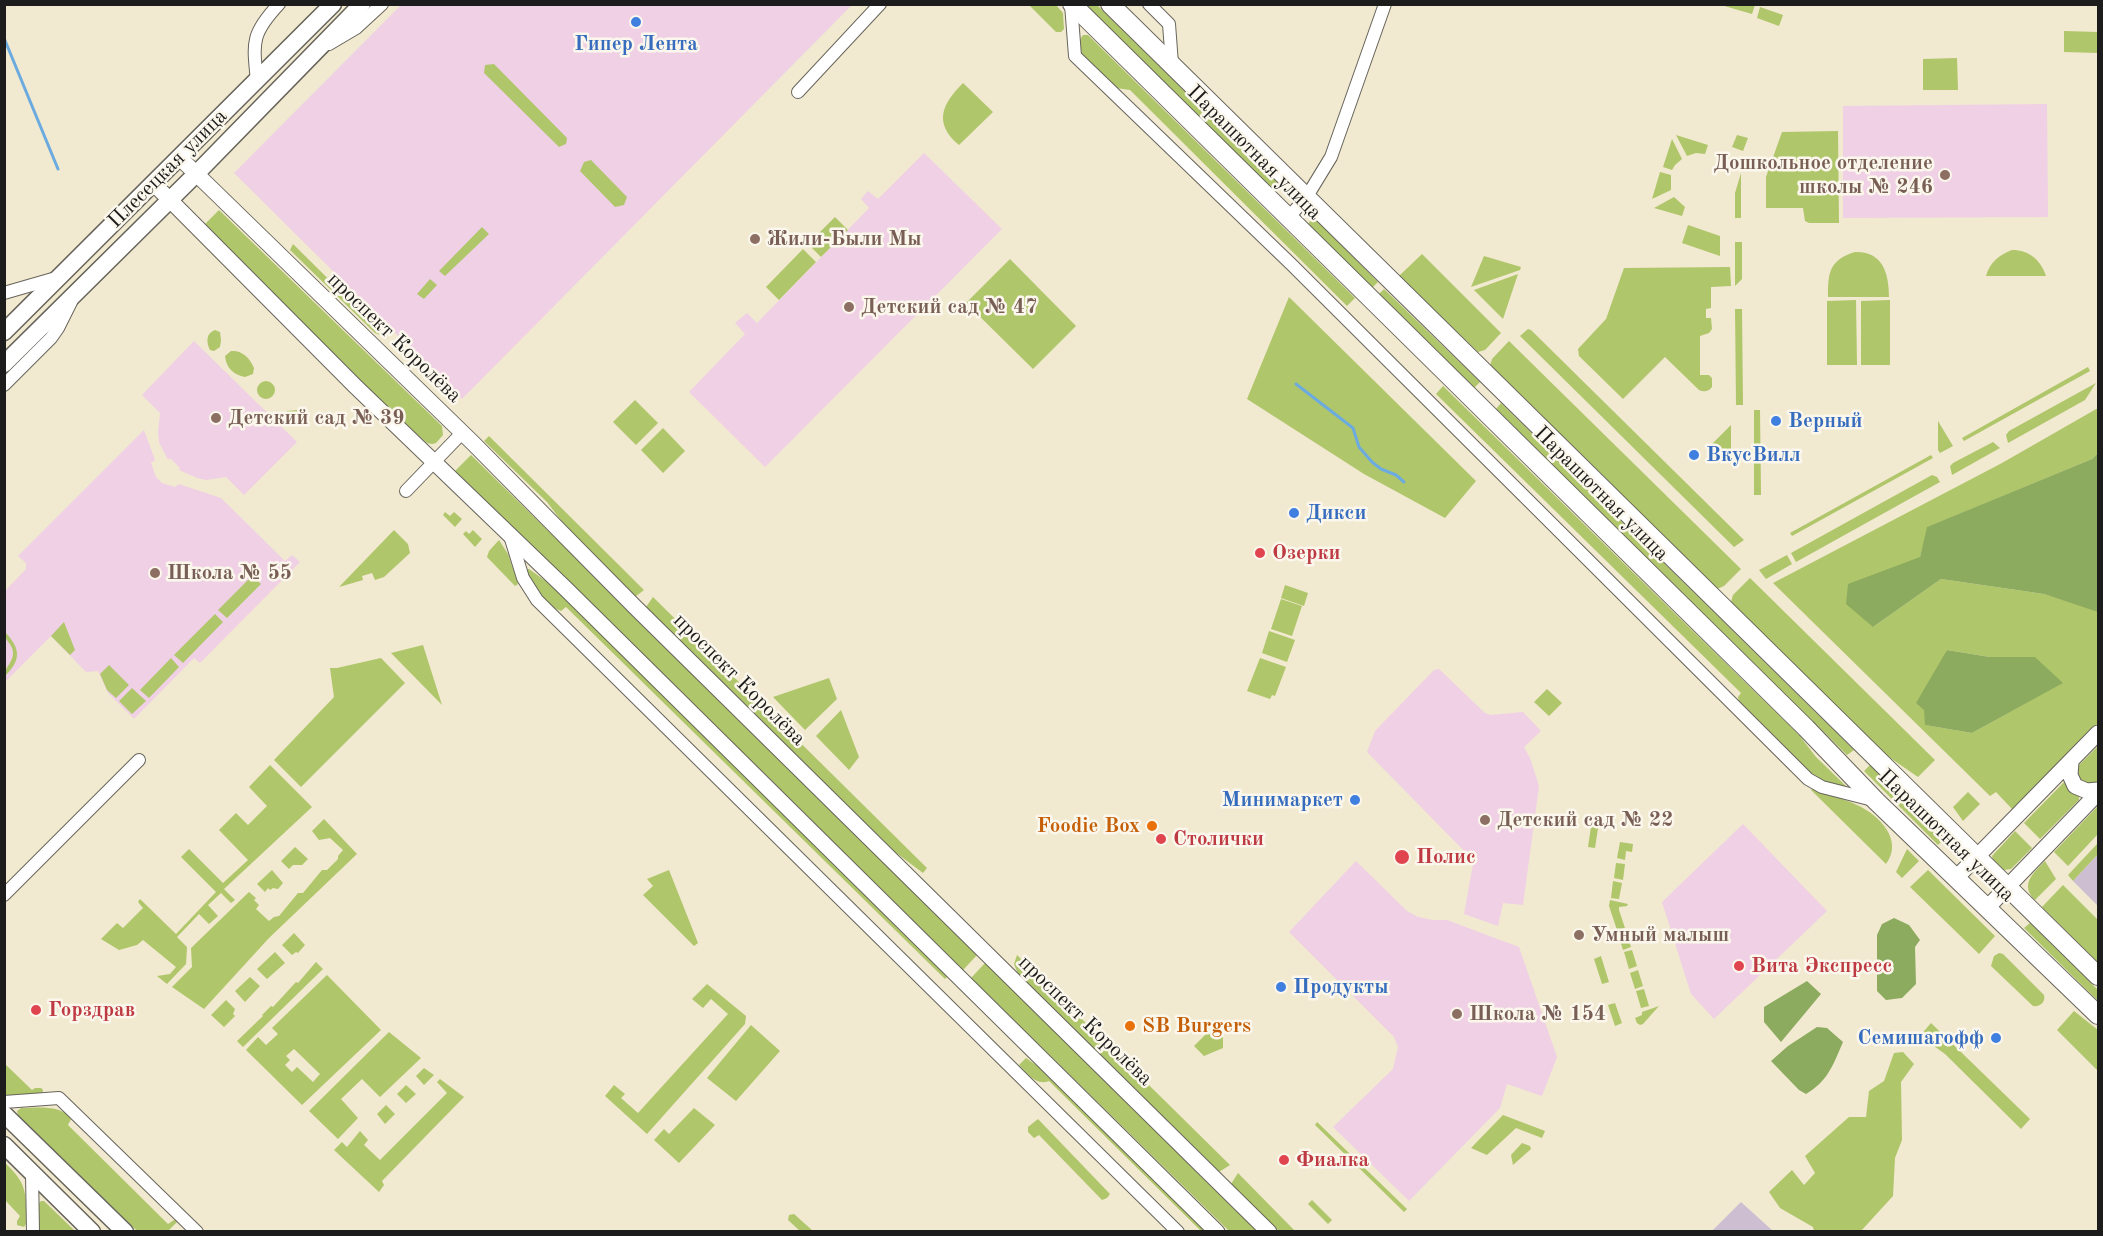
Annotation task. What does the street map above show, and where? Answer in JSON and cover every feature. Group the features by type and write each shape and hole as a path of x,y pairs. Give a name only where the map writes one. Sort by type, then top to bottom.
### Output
{"main road":[{"name":"Плесецкая улица","path":"4,332 333,4"},
{"name":"Плесецкая улица","path":"4,364 196,174 362,4"},
{"name":"Парашютная улица","path":"1071,4 1876,801 2098,1016"},
{"name":"Парашютная улица","path":"1110,4 2098,976"},
{"path":"1484,411 1482,398 1486,393 1496,389 1502,391"},
{"path":"1842,765 1861,762 1863,745"},
{"path":"4,1114 125,1232"},
{"path":"4,1145 92,1232"}],"street":[{"path":"257,81 255,37 264,20 279,4"},
{"path":"315,52 356,28 382,4"},
{"path":"798,92 880,4"},
{"path":"1071,4 1075,56 1083,64 1292,265 1808,779 1822,787 1876,801"},
{"path":"1149,4 1169,24 1172,64"},
{"path":"1288,218 1306,198 1331,158 1385,4"},
{"name":"проспект Королёва","path":"180,158 462,433 635,608 1269,1232"},
{"path":"154,184 434,463 573,596 1218,1232"},
{"path":"4,293 60,277"},
{"path":"4,384 58,328 75,294"},
{"path":"406,490 462,433"},
{"path":"511,538 523,578 537,600 1178,1232"},
{"path":"1956,878 2098,733"},
{"path":"4,895 139,760"},
{"path":"2071,762 2070,775 2075,786 2087,791 2098,792"},
{"path":"1987,908 2098,792"},
{"path":"4,1102 59,1098 197,1232"},
{"path":"32,1173 33,1232"}],"shaded area":[{"path":"401,5 852,5 462,399 234,173"},
{"name":"Дошкольное отделение школы № 246","path":"2047,104 2048,217 1843,218 1843,106"},
{"name":"Детский сад № 47","path":"924,153 1002,229 765,467 689,392 745,334 735,323 747,313 757,323 869,208 861,199 868,191 878,199"},
{"name":"Детский сад № 39","path":"194,341 297,442 244,495 226,477 206,480 197,478 179,470 180,468 170,458 168,460 159,442 160,413 142,395"},
{"name":"Школа № 55","path":"144,430 155,460 151,463 156,477 162,483 175,487 179,484 221,498 285,561 292,555 300,562 200,663 194,658 134,719 108,693 98,671 86,672 51,636 5,682 5,591 26,569 26,563 18,556"},
{"name":"Детский сад № 22","path":"1439,669 1485,713 1491,715 1523,712 1541,731 1524,747 1539,786 1523,905 1503,903 1498,926 1464,914 1472,859 1367,752 1375,731 1434,670"},
{"path":"1743,824 1827,911 1714,1019 1691,994 1662,902"},
{"path":"2098,854 2098,906 2073,881"},
{"name":"Школа № 154","path":"1356,861 1407,911 1418,917 1447,920 1519,947 1557,1057 1542,1096 1507,1084 1500,1108 1409,1201 1333,1127 1393,1069 1398,1047 1394,1037 1289,932"},
{"path":"1741,1202 1773,1231 1712,1231"}],"green space":[{"path":"1029,5 1056,5 1063,13 1064,29 1056,32"},
{"path":"1084,5 1097,5 1277,182 1271,188"},
{"path":"1721,5 1755,5 1752,14"},
{"path":"1760,7 1783,15 1779,26 1757,18"},
{"path":"2064,31 2098,32 2098,53 2064,52"},
{"path":"1083,35 1088,35 1355,298 1347,306 1130,90 1116,88 1082,56 1080,42"},
{"path":"1957,58 1958,90 1923,90 1923,59"},
{"path":"494,64 567,138 566,144 559,147 484,73 485,65"},
{"path":"963,83 993,112 959,145 946,129 943,114 950,98"},
{"path":"1838,131 1839,223 1809,223 1805,221 1803,208 1766,208 1766,177 1782,132"},
{"path":"1676,135 1708,145 1705,154 1696,153 1687,156"},
{"path":"1737,135 1748,138 1743,151 1732,147"},
{"path":"1672,139 1682,159 1672,170 1663,167"},
{"path":"591,160 627,197 624,205 615,207 580,171 584,162"},
{"path":"1660,172 1671,175 1671,190 1652,199"},
{"path":"1741,173 1741,218 1735,218 1735,193"},
{"path":"1674,197 1685,207 1682,216 1654,208"},
{"path":"219,210 442,426 443,435 436,443 427,443 391,412 204,225"},
{"path":"835,217 848,230 821,257 808,244"},
{"path":"1313,217 1378,282 1372,288 1308,224"},
{"path":"1688,225 1720,236 1720,256 1682,243"},
{"path":"482,227 489,234 445,276 439,271"},
{"path":"1735,242 1742,242 1742,279 1735,286"},
{"path":"293,244 388,338 375,333 290,250"},
{"path":"803,249 816,262 779,300 766,287"},
{"path":"2012,250 2024,252 2033,257 2041,265 2046,276 1986,276 1996,260"},
{"path":"1855,252 1872,255 1883,266 1888,280 1889,297 1828,297 1830,274 1835,263"},
{"path":"1422,254 1501,333 1485,350 1478,352 1399,276"},
{"path":"1484,256 1521,267 1520,270 1471,287"},
{"path":"1010,259 1076,326 1033,369 966,303"},
{"path":"1730,267 1731,286 1711,287 1711,308 1706,309 1706,318 1711,318 1712,329 1709,333 1700,336 1700,375 1709,375 1712,378 1712,387 1709,390 1699,390 1665,357 1623,399 1579,356 1578,349 1606,319 1624,268"},
{"path":"1518,274 1503,319 1474,290"},
{"path":"430,279 437,285 424,299 417,294"},
{"path":"1384,289 1480,382 1474,388 1379,294"},
{"path":"1289,297 1476,481 1445,518 1364,474 1247,399"},
{"path":"1856,300 1857,365 1827,365 1827,301"},
{"path":"1890,300 1890,365 1861,365 1861,301"},
{"path":"1735,309 1742,309 1743,405 1736,405"},
{"path":"1528,329 1744,540 1734,547 1520,336"},
{"path":"215,330 220,332 221,340 220,347 214,351 210,350 207,341 210,333"},
{"path":"1509,341 1741,569 1724,586 1717,589 1490,366 1492,359"},
{"path":"231,351 242,353 248,358 254,368 253,374 245,377 231,370 225,356"},
{"path":"2088,367 2090,371 1964,441 1962,438"},
{"path":"262,381 270,381 275,386 273,397 262,399 257,394 257,386"},
{"path":"2096,383 2085,400 2008,443 2006,435 2009,431"},
{"path":"1443,386 1799,735 1816,757 1846,786 1844,788 1828,783 1808,771 1739,703 1738,697 1741,693 1436,394"},
{"path":"635,400 658,423 636,445 613,422"},
{"path":"1501,403 1854,750 1847,755 1496,409"},
{"path":"2098,408 2098,453 2092,459 1928,527 1920,557 1873,627 1941,579 2044,594 2098,611 2098,723 2012,809 1996,792 1990,796 1773,583 2002,463","holes":["1947,650 1990,657 2034,657 2062,683 1972,733 1926,725 1925,710"]},
{"path":"297,410 304,413 302,422 292,425 283,422 287,411"},
{"path":"1754,410 1760,410 1761,495 1754,495"},
{"path":"1938,421 1953,446 1940,453 1938,450"},
{"path":"1731,425 1731,464 1712,444"},
{"path":"663,428 685,451 663,473 641,450"},
{"path":"489,436 644,590 635,597 569,531 547,502 484,441"},
{"path":"1993,442 2000,448 1952,475 1950,466 1953,463"},
{"path":"2098,453 2098,612 2044,594 1941,579 1873,627 1846,604 1848,584 1920,557 1927,527 2092,459"},
{"path":"471,455 978,954 963,970 455,471"},
{"path":"1931,455 1933,458 1792,536 1790,533"},
{"path":"1932,475 1940,482 1796,562 1791,553"},
{"path":"445,512 450,516 454,512 462,519 455,527 443,515"},
{"path":"394,530 408,544 410,553 384,577 375,580 372,573 362,576 363,580 339,587"},
{"path":"473,530 482,539 475,547 463,534 466,531 469,534"},
{"path":"499,540 508,554 518,584 515,586 487,557 489,551"},
{"path":"1787,555 1792,564 1766,579 1759,570"},
{"path":"527,569 561,592 949,975 945,979 566,607 561,611 544,599 535,588"},
{"path":"252,576 261,584 227,618 218,610"},
{"path":"1750,578 1935,760 1918,777 1886,755 1731,602 1733,595"},
{"path":"1285,585 1308,593 1304,606 1281,598"},
{"path":"653,597 927,868 923,873 895,852 646,607"},
{"path":"1281,599 1302,606 1292,636 1271,629"},
{"path":"215,614 223,622 183,663 174,655"},
{"path":"64,622 75,650 70,655 51,636"},
{"path":"1269,631 1295,640 1287,662 1262,653"},
{"path":"5,632 14,644 17,654 14,665 5,676 13,652"},
{"path":"423,645 442,705 391,653"},
{"path":"1947,650 1990,657 2035,657 2063,683 1972,733 1925,725 1924,710 1916,703"},
{"path":"171,658 179,667 149,698 140,690"},
{"path":"381,658 405,683 301,787 274,760 334,697 330,668"},
{"path":"1260,658 1286,667 1275,696 1272,695 1270,699 1247,691"},
{"path":"109,665 129,685 116,698 107,690 100,674"},
{"path":"829,678 837,699 805,730 773,697"},
{"path":"132,688 146,701 132,714 119,701"},
{"path":"1547,689 1562,703 1549,716 1534,702"},
{"path":"841,710 859,757 849,770 816,736"},
{"path":"2098,746 2098,780 2090,785 2080,782 2076,771 2078,766"},
{"path":"270,765 312,807 224,889 235,900 231,903 221,893 208,905 218,916 209,924 199,914 177,937 187,947 186,964 167,984 157,976 170,974 176,967 143,940 137,945 119,950 101,939 117,923 123,928 143,908 138,902 140,899 176,934 216,892 181,857 189,849 223,883 248,860 219,830 236,813 248,825 267,806 249,787"},
{"path":"1870,765 1944,839 1938,845 1864,771"},
{"path":"2064,782 2071,791 2079,796 2079,800 2040,839 2024,823"},
{"path":"1811,790 1857,805 1881,822 1891,837 1891,855 1886,864"},
{"path":"1968,792 1980,804 1963,821 1953,807"},
{"path":"2098,806 2098,834 2068,866 2054,852"},
{"path":"324,819 357,854 269,938 204,1009 172,987 192,967 191,948 249,892 256,898 254,900 259,905 256,909 269,921 279,916 298,893 303,893 322,870 327,870 338,859 343,850 330,838 319,840 312,831"},
{"path":"1592,820 1599,822 1595,848 1588,847"},
{"path":"2015,831 2032,848 2011,869 2004,870 1993,860 1992,856"},
{"path":"1620,842 1633,844 1632,852 1626,851 1625,860 1617,858"},
{"path":"2098,843 2098,854 2073,881 2068,875"},
{"path":"295,847 308,859 302,865 293,865 289,869 281,861"},
{"path":"1907,849 1919,861 1902,878 1896,872"},
{"path":"2045,861 2056,879 2035,900 2030,894 2028,884 2033,874"},
{"path":"1616,863 1625,864 1623,880 1614,878"},
{"path":"272,870 283,883 278,889 268,888 265,892 257,884"},
{"path":"669,870 698,943 694,946 643,895 653,886 647,879"},
{"path":"1928,870 1995,936 1979,954 1910,887"},
{"path":"1613,881 1622,883 1619,899 1611,898"},
{"path":"2063,885 2098,920 2098,963 2042,907"},
{"path":"1610,900 1628,904 1619,907 1625,928 1617,930 1609,906"},
{"path":"1894,918 1909,925 1920,940 1915,947 1916,984 1902,998 1886,1000 1877,991 1877,935 1882,924"},
{"path":"2030,923 2098,990 2098,1001 2024,928"},
{"path":"1626,931 1631,947 1623,950 1618,934"},
{"path":"294,933 305,945 298,953 292,955 282,945"},
{"path":"1632,950 1637,966 1629,969 1624,952"},
{"path":"275,952 285,963 267,979 257,969"},
{"path":"1999,953 2003,954 2044,995 2042,1004 2033,1006 1991,966 1994,956"},
{"path":"1017,955 1230,1165 1219,1172 1018,974 1014,964"},
{"path":"1601,956 1609,982 1602,984 1594,959"},
{"path":"316,962 323,969 243,1047 237,1041 296,982 298,983"},
{"path":"986,962 1260,1231 1229,1231 971,978"},
{"path":"1638,970 1643,986 1635,989 1630,973"},
{"path":"327,975 381,1030 302,1105 246,1050 258,1037 266,1045 278,1034 272,1028","holes":["294,1049 320,1074 313,1082 297,1067 292,1072 285,1065 290,1060 286,1056"]},
{"path":"250,977 260,986 245,1002 235,991"},
{"path":"1807,981 1821,994 1781,1042 1764,1022 1764,1007"},
{"path":"707,984 746,1016 745,1024 647,1134 605,1096 614,1085 625,1094 621,1098 638,1113 728,1014 711,999 703,1008 692,999"},
{"path":"1644,989 1649,1006 1641,1008 1636,991"},
{"path":"226,1000 235,1009 233,1014 235,1016 224,1027 211,1015"},
{"path":"1615,1003 1622,1023 1615,1026 1608,1005"},
{"path":"1659,1006 1643,1024 1637,1023 1635,1018 1642,1015 1642,1012"},
{"path":"2074,1011 2098,1030 2098,1071 2057,1030"},
{"path":"1931,1023 2030,1119 2021,1129 1945,1054 1920,1036"},
{"path":"751,1025 780,1051 736,1101 707,1078"},
{"path":"1817,1027 1827,1028 1843,1042 1825,1078 1806,1094 1799,1090 1771,1061 1788,1046"},
{"path":"389,1032 421,1058 380,1097 362,1079 341,1099 358,1118 338,1139 309,1111"},
{"path":"1208,1032 1223,1034 1223,1048 1204,1056 1194,1046"},
{"path":"1903,1052 1914,1064 1901,1082 1902,1140 1895,1158 1893,1196 1861,1231 1814,1231 1813,1227 1780,1208 1769,1192 1792,1170 1804,1185 1815,1173 1805,1156 1849,1117 1866,1117 1869,1091 1884,1081 1894,1053"},
{"path":"1026,1058 1053,1077 1208,1231 1201,1231 1049,1081 1036,1081 1029,1075 1019,1065"},
{"path":"4,1063 32,1090 41,1088 42,1095 5,1095"},
{"path":"424,1068 434,1075 424,1085 416,1076"},
{"path":"440,1079 464,1097 382,1181 384,1185 379,1192 334,1150 342,1142 347,1147 360,1131 368,1140 364,1145 380,1160 447,1093 437,1082"},
{"path":"406,1085 416,1094 406,1103 397,1094"},
{"path":"386,1105 395,1114 385,1124 377,1114"},
{"path":"21,1108 48,1108 66,1114 71,1119 68,1125 168,1224 174,1220 178,1221 168,1231 137,1231 18,1115 17,1111"},
{"path":"694,1108 715,1125 679,1163 654,1140 664,1129 669,1134"},
{"path":"1503,1115 1545,1131 1542,1138 1516,1128 1487,1155 1471,1148"},
{"path":"1038,1119 1110,1194 1107,1198 1102,1200 1039,1135 1034,1138 1028,1132 1028,1127"},
{"path":"1317,1122 1407,1209 1404,1212 1315,1125"},
{"path":"1522,1143 1530,1146 1531,1149 1513,1165 1511,1155"},
{"path":"4,1162 22,1183 26,1213 24,1227 17,1225 20,1216 5,1200"},
{"path":"1238,1173 1295,1231 1279,1231 1231,1184"},
{"path":"1312,1200 1332,1220 1328,1224 1308,1204"},
{"path":"44,1201 75,1231 38,1231 38,1204"},
{"path":"794,1214 813,1231 800,1231 788,1220 789,1215"}],"waterway":[{"path":"4,38 58,169"},
{"path":"1296,384 1353,428 1359,447 1372,462 1404,482"}],"place":[{"name":"Гипер Лента","path":"636,22"},
{"name":"Дошкольное отделение школы № 246","path":"1945,175"},
{"name":"Жили-Были Мы","path":"755,239"},
{"name":"Детский сад № 47","path":"849,307"},
{"name":"Детский сад № 39","path":"216,418"},
{"name":"Верный","path":"1776,421"},
{"name":"ВкусВилл","path":"1694,455"},
{"name":"Дикси","path":"1294,513"},
{"name":"Озерки","path":"1260,553"},
{"name":"Школа № 55","path":"155,573"},
{"name":"Минимаркет","path":"1355,800"},
{"name":"Детский сад № 22","path":"1485,820"},
{"name":"Foodie Box","path":"1152,826"},
{"name":"Столички","path":"1161,839"},
{"name":"Полис","path":"1402,857"},
{"name":"Умный малыш","path":"1579,935"},
{"name":"Вита Экспресс","path":"1739,966"},
{"name":"Продукты","path":"1281,987"},
{"name":"Горздрав","path":"36,1010"},
{"name":"Школа № 154","path":"1457,1014"},
{"name":"SB Burgers","path":"1130,1026"},
{"name":"Семишагофф","path":"1996,1038"},
{"name":"Фиалка","path":"1284,1160"}]}
